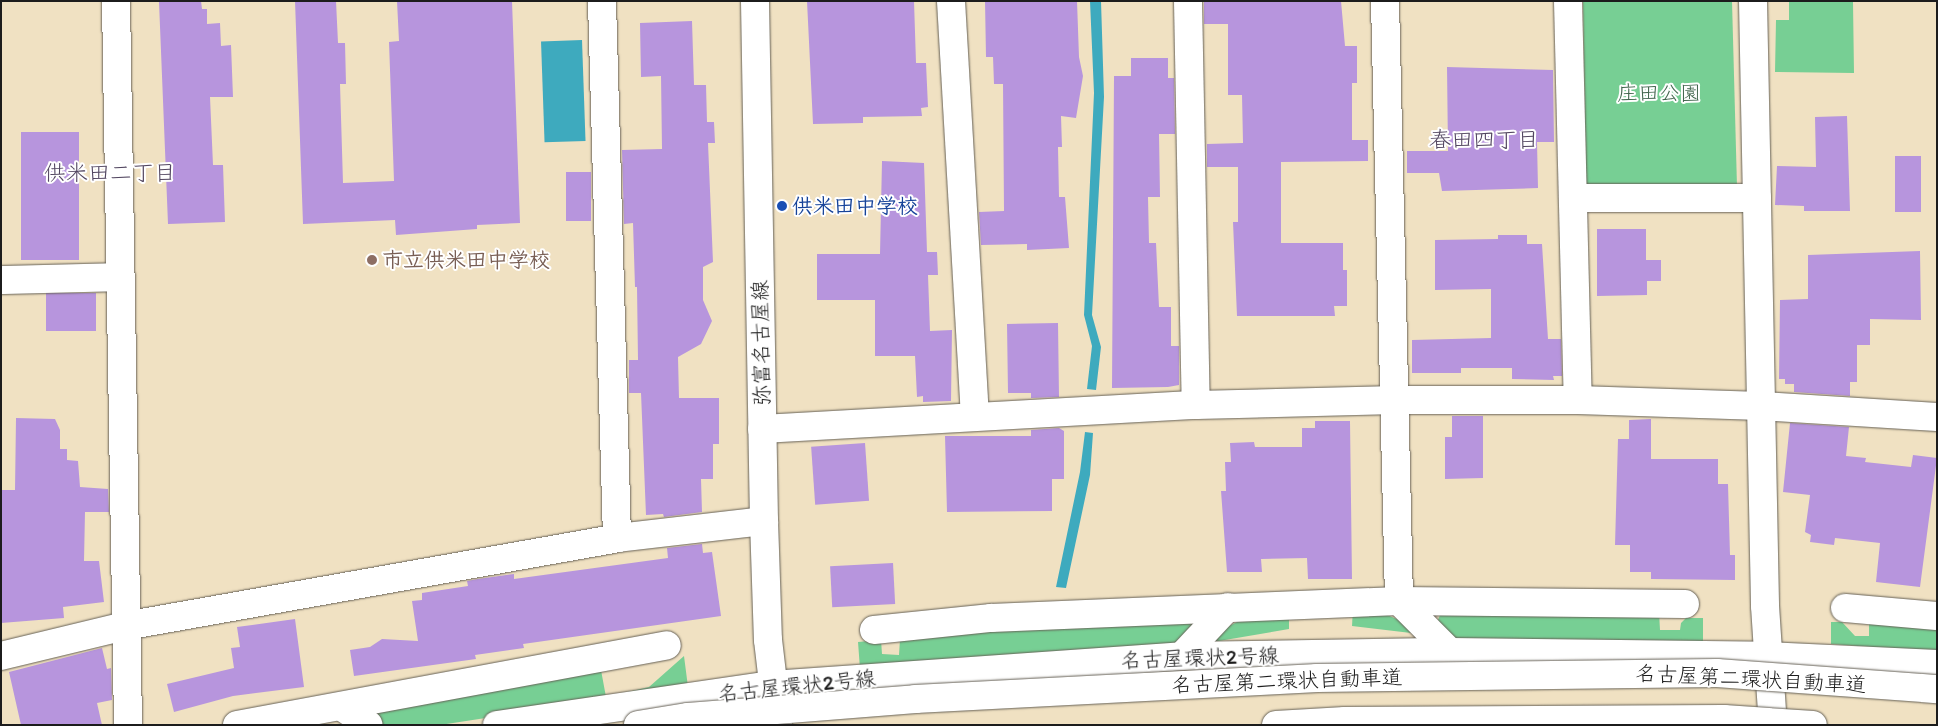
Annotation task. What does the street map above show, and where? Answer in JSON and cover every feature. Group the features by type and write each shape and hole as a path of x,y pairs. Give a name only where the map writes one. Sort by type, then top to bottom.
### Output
{"main road":[{"path":"116,1 128,725"},
{"path":"602,1 617,538"},
{"name":"弥富名古屋線","path":"755,1 764,521 772,686 778,725"},
{"path":"951,1 975,415"},
{"path":"1188,1 1196,405"},
{"path":"1385,1 1396,400 1399,601 1450,652"},
{"path":"1568,1 1578,400"},
{"path":"1753,1 1767,656 1773,725"},
{"path":"1573,198 1757,198"},
{"path":"1,280 120,277"},
{"path":"762,429 975,415 1196,405 1396,400 1578,400 1761,406 1937,417"},
{"path":"1,656 125,626 617,538 764,521"},
{"path":"874,630 991,618 1399,601 1685,604"},
{"path":"1182,656 1228,607"},
{"path":"1845,608 1937,616"},
{"path":"237,725 342,707 667,645"},
{"name":"名古屋環状2号線","path":"497,725 772,686 1182,656 1450,652 1767,656 1937,664"},
{"name":"名古屋第二環状自動車道","path":"638,725 688,717 915,699 1317,678 1717,673 1937,689"},
{"name":"弥富名古屋線","path":"764,725 772,686"},
{"path":"342,707 369,725"},
{"name":"名古屋第二環状自動車道","path":"1276,725 1345,721 1724,719 1813,725"}],"green space":[{"name":"庄田公園","path":"1583,1 1732,1 1737,187 1594,191 1586,184"},
{"path":"1789,1 1853,2 1854,73 1775,72 1776,20 1789,20"},
{"path":"1353,608 1385,614 1399,620 1411,633 1352,626"},
{"path":"1289,610 1289,629 1213,642 1223,629 1239,621"},
{"path":"1447,611 1659,612 1660,630 1680,630 1681,623 1686,618 1703,618 1703,647 1459,644 1436,625 1440,615"},
{"path":"1190,616 1196,622 1184,644 860,669 858,642 881,640 882,654 899,655 900,639"},
{"path":"1831,622 1842,622 1855,636 1869,636 1869,624 1937,625 1937,652 1831,644"},
{"path":"684,656 688,687 440,725 377,725 371,721 378,705 601,670 606,697 649,687"}],"water":[{"path":"1090,1 1101,1 1104,97 1092,315 1101,347 1096,390 1087,389 1092,346 1084,315 1094,93"},
{"path":"582,40 586,141 545,142 541,41"},
{"path":"1085,432 1093,433 1090,475 1066,588 1056,587 1080,472"}],"building":[{"path":"201,1 202,9 207,9 207,24 220,23 221,46 231,45 233,97 210,97 213,165 223,165 225,222 168,224 159,2"},
{"path":"295,1 336,1 338,43 345,43 346,84 340,84 343,183 394,181 389,42 399,41 397,1 512,1 520,223 477,225 477,229 396,235 395,220 303,224"},
{"path":"807,1 914,1 916,63 926,63 928,107 921,108 922,116 863,117 863,123 813,124"},
{"path":"985,1 1077,1 1079,57 1083,76 1076,118 1061,116 1062,147 1058,147 1059,197 1065,197 1069,248 1027,250 1027,244 981,245 979,212 1004,211 1003,84 994,84 993,57 986,57"},
{"path":"1204,1 1341,1 1345,46 1357,46 1357,83 1352,83 1352,140 1368,140 1368,161 1281,162 1281,243 1343,243 1343,270 1347,270 1347,306 1334,306 1335,316 1237,316 1233,222 1238,222 1238,167 1207,167 1207,144 1243,143 1242,95 1228,95 1228,24 1204,24"},
{"path":"692,21 694,85 706,85 707,122 714,122 715,143 708,143 713,262 703,267 703,300 712,321 701,344 678,357 679,398 719,398 719,444 713,444 713,479 701,479 702,512 664,517 663,514 646,515 641,393 629,393 629,360 638,360 637,287 635,287 633,223 624,224 622,150 662,149 661,76 641,77 640,23"},
{"path":"1131,58 1168,58 1168,78 1174,78 1175,134 1159,134 1160,197 1148,197 1149,243 1156,243 1159,307 1171,307 1171,346 1179,346 1179,385 1168,387 1112,388 1114,76 1131,76"},
{"path":"1447,67 1553,70 1554,142 1537,142 1538,188 1442,191 1439,173 1407,173 1407,151 1448,151"},
{"path":"1847,116 1850,211 1804,211 1804,206 1775,205 1777,166 1816,167 1815,117"},
{"path":"21,132 79,132 79,260 21,260"},
{"path":"1895,156 1921,156 1921,212 1895,212"},
{"path":"882,161 924,163 927,252 937,252 938,275 928,275 930,331 952,330 951,401 923,402 923,396 917,397 915,356 875,356 875,300 817,300 817,254 880,254"},
{"path":"566,172 591,172 591,221 566,221"},
{"path":"1597,229 1646,229 1646,260 1661,260 1661,281 1647,281 1647,295 1597,296"},
{"path":"1498,235 1527,235 1527,244 1542,244 1548,339 1561,339 1562,376 1553,376 1554,380 1512,379 1512,368 1461,368 1461,373 1412,373 1412,340 1491,338 1491,289 1435,290 1435,240 1498,239"},
{"path":"1920,251 1921,320 1870,319 1870,345 1857,345 1857,382 1850,382 1850,396 1794,392 1794,384 1785,384 1785,379 1779,379 1780,300 1808,299 1808,255"},
{"path":"46,293 96,293 96,331 46,331"},
{"path":"1058,323 1059,397 1031,398 1031,393 1008,393 1007,324"},
{"path":"1452,416 1483,416 1483,478 1445,479 1445,437 1452,437"},
{"path":"16,418 55,419 60,430 60,449 67,449 67,460 78,461 80,487 108,489 109,512 85,512 84,561 99,561 104,602 63,607 64,618 1,623 1,490 15,490"},
{"path":"1651,419 1651,459 1718,459 1718,484 1728,484 1730,555 1735,555 1735,580 1651,579 1651,572 1630,572 1630,545 1615,545 1618,439 1629,439 1629,420"},
{"path":"1315,421 1350,421 1352,579 1308,579 1307,558 1261,559 1262,572 1227,572 1221,491 1226,491 1225,462 1231,462 1230,443 1254,442 1255,447 1302,447 1302,428 1315,428"},
{"path":"1790,423 1849,427 1846,456 1866,458 1865,462 1911,467 1913,455 1937,458 1920,587 1876,582 1880,543 1835,538 1834,545 1810,542 1811,535 1805,532 1810,495 1783,492"},
{"path":"1059,428 1064,431 1064,479 1052,479 1052,511 947,512 945,436 1031,436 1031,430"},
{"path":"865,443 869,501 815,505 811,447"},
{"path":"702,544 703,553 712,552 721,616 523,644 524,648 475,655 476,659 354,676 350,650 370,647 382,639 418,641 412,601 422,600 422,593 468,586 467,581 478,579 514,574 514,579 668,558 667,548"},
{"path":"893,563 895,604 832,607 830,566"},
{"path":"295,619 304,687 233,696 174,712 167,684 234,668 231,648 240,647 237,627"},
{"path":"102,648 107,669 111,668 112,700 97,703 102,725 21,725 9,672"}],"place":[{"name":"供米田中学校","path":"782,206"},
{"name":"市立供米田中学校","path":"372,260"}],"district":[{"name":"春田四丁目","path":"1484,140"},
{"name":"供米田二丁目","path":"110,173"}]}
